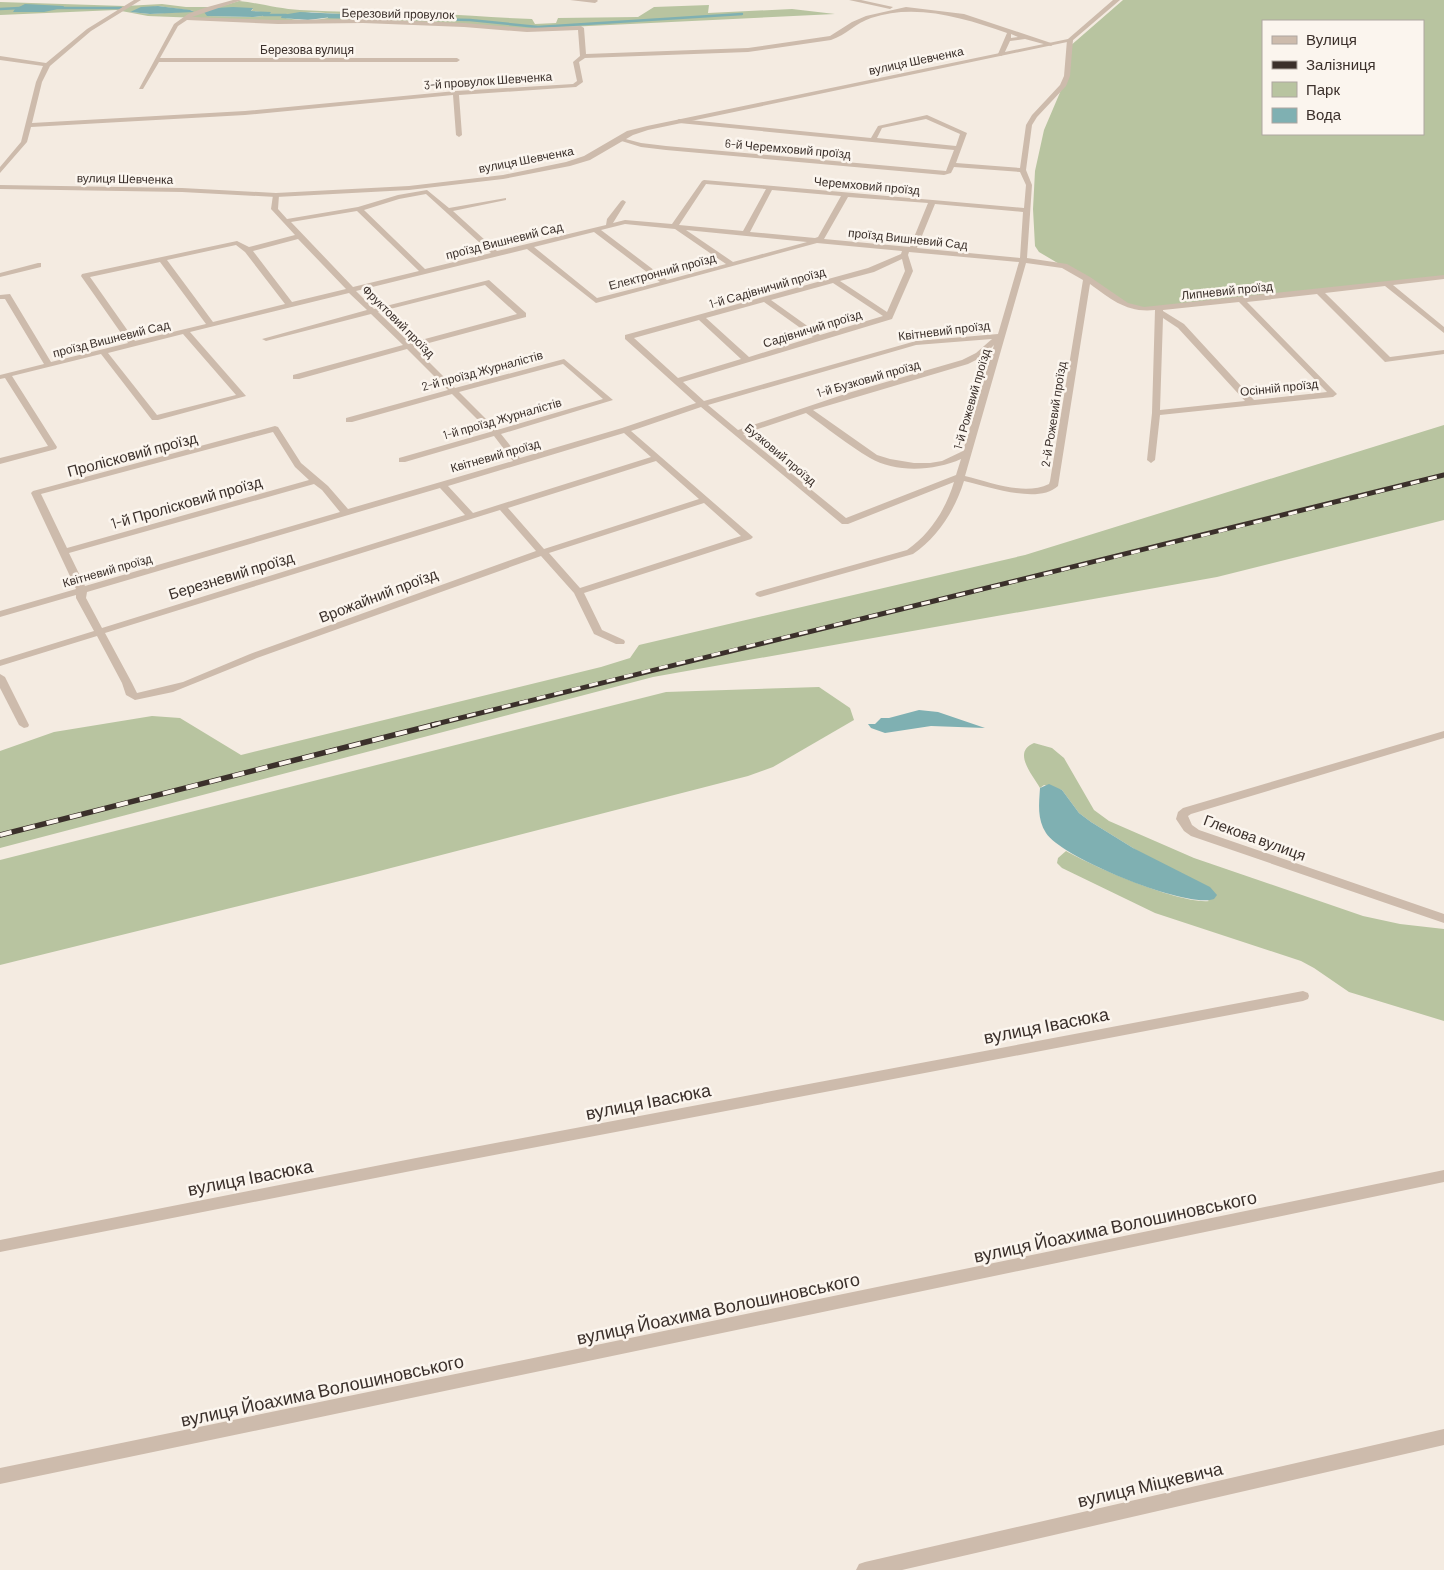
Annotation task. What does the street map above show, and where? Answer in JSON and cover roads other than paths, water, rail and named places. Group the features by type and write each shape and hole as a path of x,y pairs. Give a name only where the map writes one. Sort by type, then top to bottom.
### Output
{"street":[{"path":"0,171 24,142 39,82 47,65 89,30 138,0"},
{"path":"141,88 176,25 186,18 239,0"},
{"path":"573,0 595,1"},
{"path":"852,0 864,4 964,16 1008,32 1051,44"},
{"path":"1070,40 1116,0"},
{"path":"864,4 870,15"},
{"path":"584,56 748,50 839,36 851,25 870,15 912,9"},
{"name":"Березовий провулок","path":"186,18 278,22 363,21 464,25 527,30 581,28 584,56"},
{"path":"1001,54 1008,40 1008,32"},
{"path":"1008,40 1025,37"},
{"name":"вулиця Шевченка","path":"0,187 182,190 276,195 409,188 503,177 587,158 618,139 647,128 1070,40"},
{"name":"1-й Рожевий проїзд","path":"760,594 893,558 917,548 947,512 954,498 1000,336 1024,261 1029,185 1023,170 1029,125 1034,116 1063,86 1067,76 1070,40"},
{"name":"3-й провулок Шевченка","path":"29,125 245,113 456,93 574,86 580,82 576,62 584,56"},
{"path":"0,58 47,65"},
{"name":"Березова вулиця","path":"158,60 456,60"},
{"path":"456,93 459,135"},
{"path":"873,140 880,127 927,117 964,133 952,165"},
{"name":"6-й Черемховий проїзд","path":"679,121 958,148"},
{"name":"6-й Черемховий проїзд","path":"618,139 658,147 944,174 949,172 952,165 1023,170"},
{"name":"Черемховий проїзд","path":"675,226 704,182 1027,210"},
{"path":"746,233 770,188"},
{"path":"285,221 359,208 398,197 428,192 496,254"},
{"path":"817,240 821,238 846,194"},
{"name":"Фруктовий проїзд","path":"276,195 274,209 351,290 496,433 518,461"},
{"path":"448,210 504,199"},
{"path":"609,226 611,219 623,202"},
{"path":"834,280 889,317 909,271 908,251 932,202"},
{"path":"359,208 424,272"},
{"name":"проїзд Вишневий Сад","path":"3,376 625,222 1024,261"},
{"path":"675,226 732,264"},
{"path":"596,230 665,282"},
{"path":"248,250 301,236"},
{"name":"Електронний проїзд","path":"528,246 596,300 817,240"},
{"path":"133,344 85,276 237,243 248,250 291,306"},
{"name":"1-й Садівничий проїзд","path":"628,337 871,270 908,251"},
{"path":"162,258 211,325"},
{"name":"Липневий проїзд","path":"1024,261 1059,265 1087,279 1128,306 1159,310 1318,290 1444,277"},
{"path":"0,275 38,265"},
{"name":"2-й Рожевий проїзд","path":"959,477 1020,491 1042,491 1053,486 1087,279"},
{"path":"266,339 486,282 523,316 408,345 296,377"},
{"path":"1386,283 1444,331"},
{"path":"1318,290 1388,360 1444,352"},
{"path":"0,297 7,296 49,365"},
{"path":"765,299 819,338"},
{"name":"Осінній проїзд","path":"1156,414 1333,394 1241,300"},
{"path":"1159,310 1181,326 1252,403"},
{"path":"1151,460 1156,414 1159,310"},
{"path":"701,317 746,359"},
{"name":"Садівничий проїзд","path":"678,381 889,317"},
{"path":"103,352 155,418 242,396 185,332"},
{"name":"Квітневий проїзд","path":"0,614 625,430 702,404 893,349 916,344 1000,336"},
{"name":"1-й Бузковий проїзд","path":"737,433 806,409 964,362 979,355 1000,336"},
{"name":"Бузковий проїзд","path":"628,337 702,404 845,522 959,477"},
{"name":"2-й проїзд Журналістів","path":"349,420 564,361 609,400"},
{"path":"0,461 53,447 3,376"},
{"name":"1-й проїзд Журналістів","path":"402,460 609,400"},
{"path":"806,409 874,457 883,461 923,466 938,465 967,453"},
{"name":"Пролісковий проїзд","path":"100,632 81,598 82,590 36,493 275,430 298,464 325,488 346,513"},
{"path":"578,592 748,537 625,430"},
{"name":"Березневий проїзд","path":"0,663 658,458"},
{"name":"1-й Пролісковий проїзд","path":"64,552 315,481"},
{"path":"441,484 471,516"},
{"name":"Врожайний проїзд","path":"100,632 128,683 130,693 135,697 151,695 226,668 246,658 302,640 447,585 706,500"},
{"path":"502,507 578,592 598,632 620,642"},
{"path":"0,677 24,725"},
{"name":"Глекова вулиця","path":"1444,734 1187,811 1182,815 1182,819 1188,828 1195,832 1444,919"},
{"name":"вулиця Івасюка","path":"0,1246 436,1160 1304,996"},
{"name":"вулиця Йоахима Волошиновського","path":"0,1476 1444,1176"},
{"name":"вулиця Міцкевича","path":"865,1570 1444,1437"}],"water":[{"path":"25,4 64,6 63,8 44,12 13,12"},
{"path":"158,6 194,12 150,14 130,12 141,7"},
{"path":"216,8 253,8 251,11 271,12 269,15 253,17 207,16 204,12"},
{"path":"300,12 342,14 340,16 308,20 281,18 282,15"},
{"path":"919,710 938,712 985,728 931,726 885,733 871,728 868,724 875,724 881,718 889,718"},
{"path":"1049,784 1062,790 1079,813 1091,822 1133,848 1210,887 1217,895 1214,899 1200,900 1153,889 1099,868 1075,855 1057,843 1043,828 1039,806 1040,788"}],"waterway":[{"path":"0,9 20,8"},
{"path":"58,8 121,8"},
{"path":"329,17 470,20 538,27 742,14"},
{"path":"264,15 286,15"}],"railway":[{"path":"432,725 1444,475"},
{"path":"0,835 437,724"}]}
